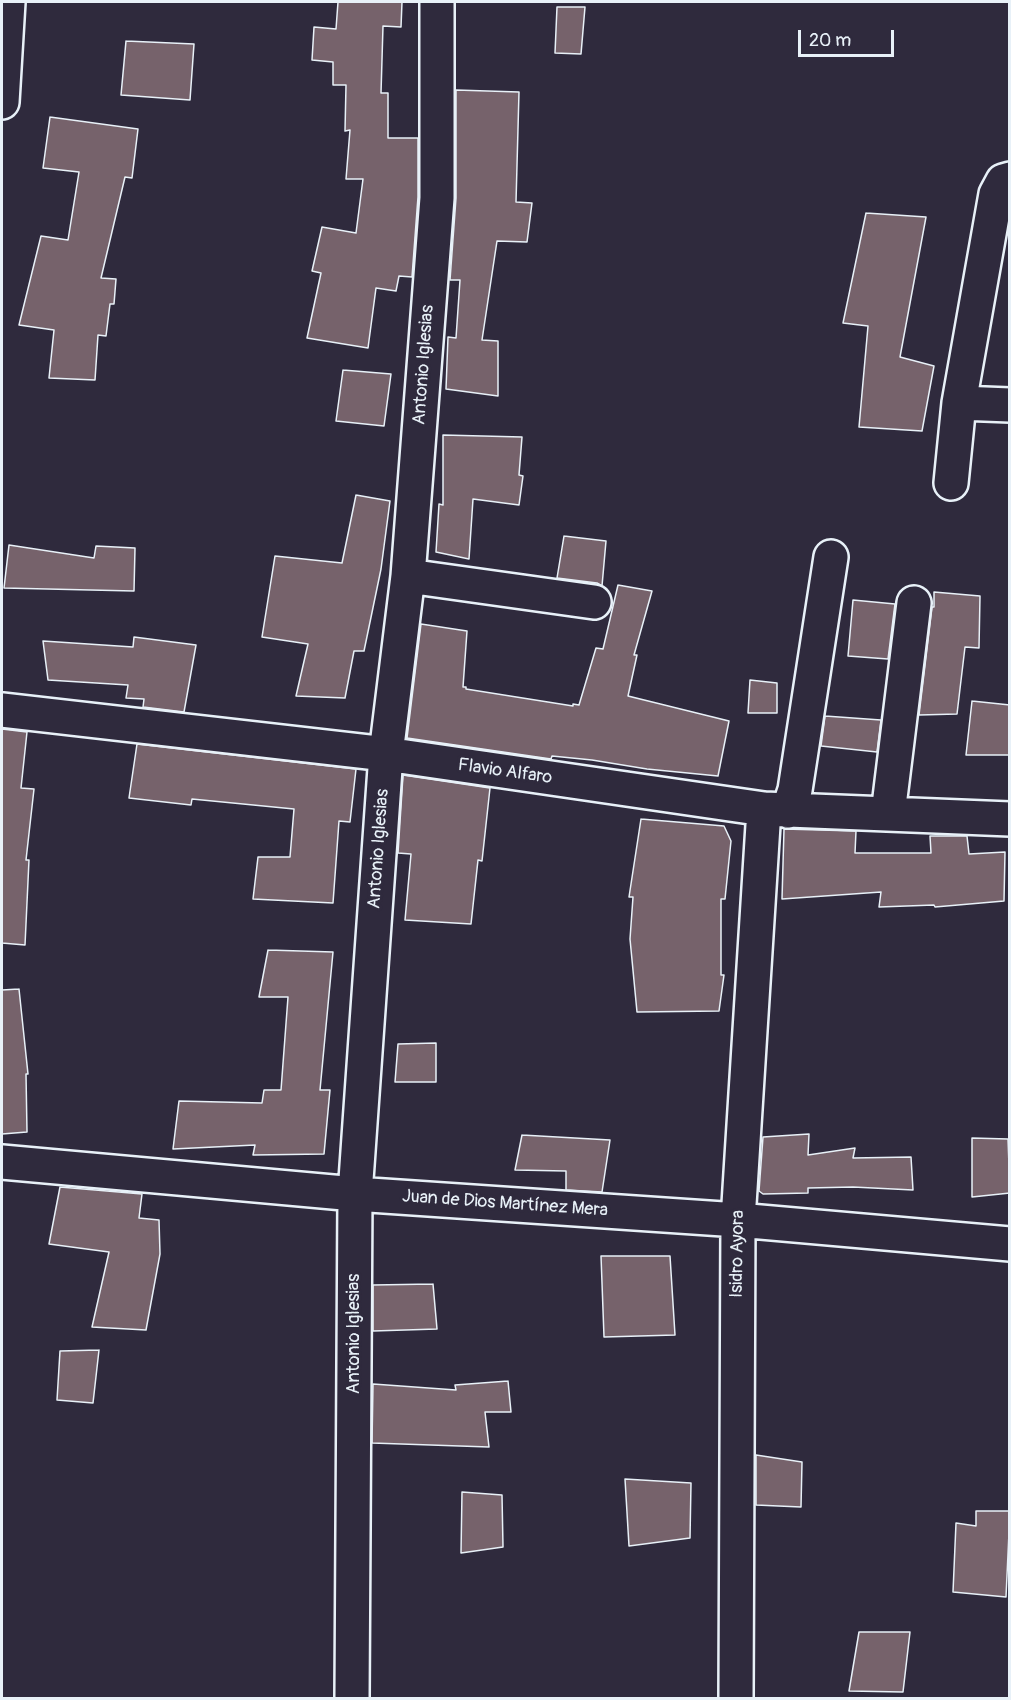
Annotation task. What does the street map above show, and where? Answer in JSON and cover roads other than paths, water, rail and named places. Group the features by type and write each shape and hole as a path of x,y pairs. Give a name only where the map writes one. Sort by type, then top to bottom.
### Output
{"street":[{"path":"2,102 8,2"},
{"name":"Antonio Iglesias","path":"352,1698 355,1194 386,754 408,576 437,198 437,2"},
{"path":"951,483 959,403 996,194 1003,181 1010,179"},
{"path":"959,403 1010,405"},
{"name":"Isidro Ayora","path":"736,1698 738,1220 776,810 795,790 831,557"},
{"path":"408,576 594,602"},
{"path":"888,814 914,603"},
{"name":"Flavio Alfaro","path":"2,710 386,754 776,810 1010,819"},
{"name":"Juan de Dios Martínez Mera","path":"2,1162 355,1194 738,1220 1010,1244"}]}
